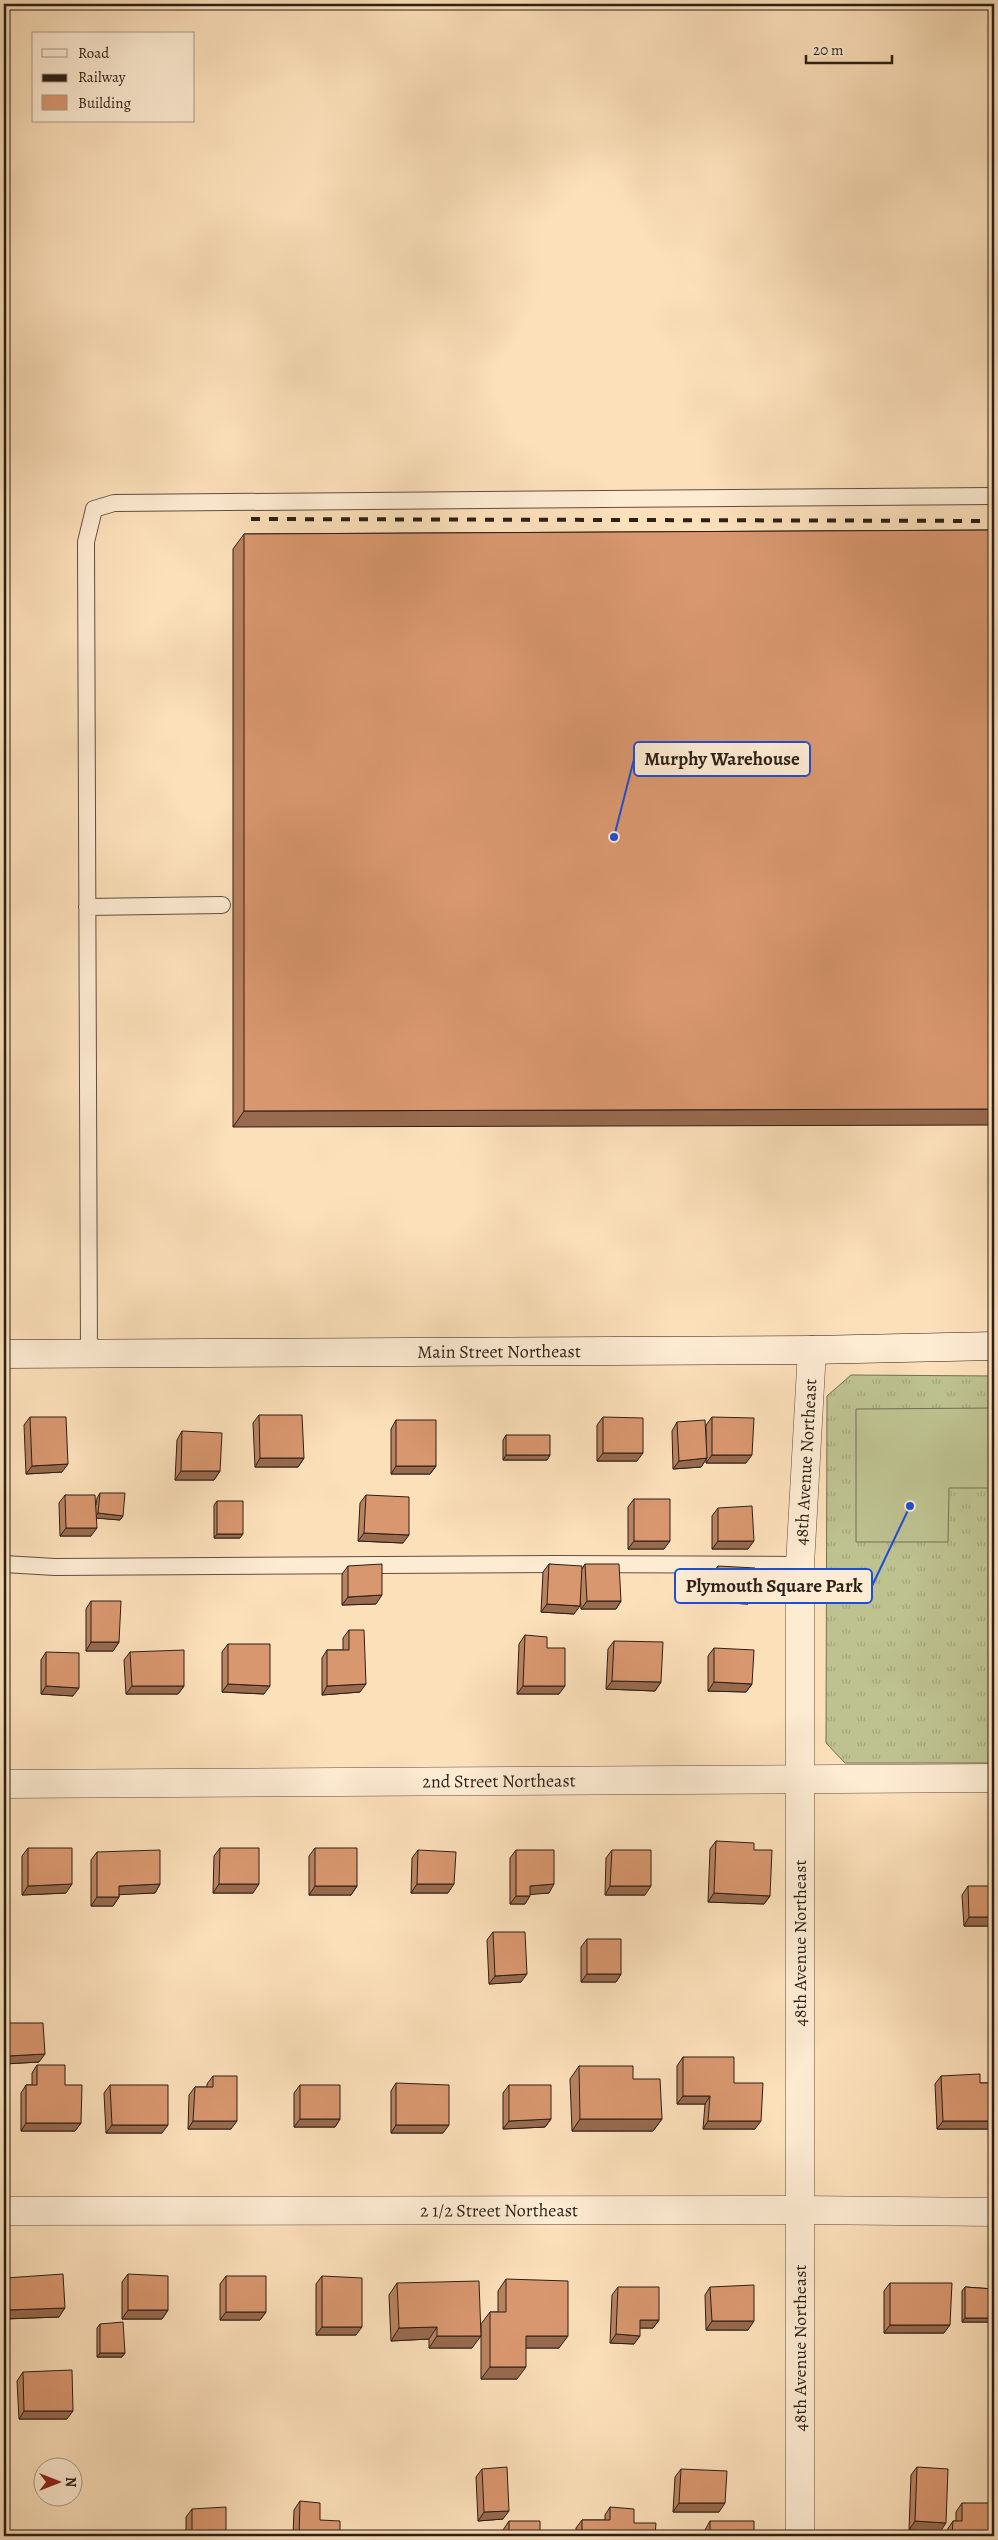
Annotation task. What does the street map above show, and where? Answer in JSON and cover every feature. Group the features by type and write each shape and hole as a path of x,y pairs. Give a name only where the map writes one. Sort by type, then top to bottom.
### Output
{"street":[{"name":"Main Street Northeast","path":"4,1354 812,1350 994,1346"},
{"name":"48th Avenue Northeast","path":"800,2536 800,1565 812,1350"},
{"name":"2nd Street Northeast","path":"4,1784 994,1778"},
{"name":"2 1/2 Street Northeast","path":"4,2211 801,2210 994,2212"}],"lane":[{"path":"89,1354 86,542 94,509 114,503 994,496"},
{"path":"87,907 222,905"},
{"path":"4,1564 56,1567 553,1564 800,1565"}],"green space":[{"path":"851,1375 994,1376 994,1763 845,1763 826,1743 827,1396"},
{"path":"994,1408 994,1488 949,1488 948,1542 856,1542 856,1409"}],"building":[{"path":"994,530 994,1109 244,1111 244,534"},
{"path":"259,1415 302,1415 304,1458 260,1458"},
{"path":"30,1417 66,1417 68,1464 32,1466"},
{"path":"603,1417 643,1418 643,1453 603,1453"},
{"path":"712,1417 754,1418 752,1455 712,1455"},
{"path":"396,1420 436,1420 436,1466 396,1466"},
{"path":"705,1420 707,1458 679,1461 677,1422"},
{"path":"182,1431 222,1433 220,1471 181,1471"},
{"path":"506,1435 550,1435 550,1455 506,1455"},
{"path":"100,1493 125,1493 123,1516 98,1513"},
{"path":"65,1495 95,1495 97,1528 66,1528"},
{"path":"366,1495 409,1497 409,1535 364,1533"},
{"path":"634,1499 670,1499 670,1541 634,1541"},
{"path":"217,1501 243,1501 243,1534 217,1534"},
{"path":"752,1506 754,1541 718,1541 718,1508"},
{"path":"382,1564 382,1595 348,1597 348,1566"},
{"path":"549,1564 582,1566 580,1606 547,1604"},
{"path":"585,1564 619,1564 621,1601 587,1601"},
{"path":"718,1566 755,1568 754,1595 716,1593"},
{"path":"91,1601 121,1601 119,1642 91,1642"},
{"path":"349,1630 364,1630 366,1684 327,1686 327,1650 349,1650"},
{"path":"525,1635 547,1637 547,1648 565,1648 565,1686 523,1686"},
{"path":"614,1641 663,1642 661,1682 612,1681"},
{"path":"228,1644 270,1644 270,1686 228,1684"},
{"path":"714,1648 754,1650 752,1684 714,1682"},
{"path":"184,1650 184,1686 132,1686 130,1652"},
{"path":"46,1652 79,1653 79,1688 46,1686"},
{"path":"716,1841 754,1843 754,1850 772,1850 770,1896 714,1893"},
{"path":"28,1848 72,1848 72,1884 28,1886"},
{"path":"220,1848 259,1848 259,1884 219,1884"},
{"path":"315,1848 357,1848 357,1886 315,1886"},
{"path":"160,1850 160,1884 119,1886 119,1897 97,1897 97,1852"},
{"path":"418,1850 456,1852 454,1884 417,1884"},
{"path":"516,1850 554,1850 554,1884 530,1886 530,1896 516,1896"},
{"path":"612,1850 651,1850 651,1886 610,1886"},
{"path":"968,1886 994,1886 994,1917 969,1917"},
{"path":"493,1932 525,1932 527,1974 495,1976"},
{"path":"587,1939 621,1939 621,1974 587,1974"},
{"path":"6,2023 43,2023 45,2054 8,2056"},
{"path":"683,2057 734,2057 734,2083 763,2083 761,2121 708,2121 710,2096 683,2096"},
{"path":"37,2065 65,2065 65,2085 82,2085 81,2123 26,2123 26,2085 37,2085"},
{"path":"579,2066 633,2066 633,2079 660,2079 662,2119 580,2119"},
{"path":"980,2074 980,2083 994,2083 994,2121 943,2121 941,2076"},
{"path":"213,2076 237,2076 237,2121 193,2121 195,2087 213,2087"},
{"path":"396,2083 449,2085 449,2125 396,2125"},
{"path":"110,2085 168,2085 168,2125 112,2125"},
{"path":"300,2085 340,2085 340,2119 300,2119"},
{"path":"509,2085 551,2085 551,2119 509,2121"},
{"path":"63,2274 65,2308 8,2310 6,2278"},
{"path":"128,2274 168,2276 168,2310 128,2310"},
{"path":"226,2276 266,2276 266,2312 226,2312"},
{"path":"322,2276 362,2278 362,2327 322,2327"},
{"path":"506,2279 568,2281 568,2336 526,2336 526,2367 490,2367 490,2312 506,2312"},
{"path":"479,2281 481,2336 437,2336 437,2327 399,2328 397,2283"},
{"path":"890,2283 952,2283 950,2325 890,2325"},
{"path":"754,2285 754,2321 712,2321 710,2287"},
{"path":"618,2287 659,2287 659,2320 640,2320 640,2336 616,2334"},
{"path":"965,2287 994,2289 994,2318 965,2318"},
{"path":"123,2322 125,2353 100,2353 100,2324"},
{"path":"72,2370 73,2411 24,2411 23,2372"},
{"path":"507,2467 509,2511 484,2512 482,2469"},
{"path":"917,2467 948,2469 946,2523 915,2521"},
{"path":"681,2469 727,2471 725,2503 679,2503"},
{"path":"300,2501 320,2503 320,2520 340,2521 340,2536 299,2536"},
{"path":"962,2503 994,2503 994,2536 952,2536 953,2521 962,2521"},
{"path":"226,2507 226,2536 192,2536 192,2509"},
{"path":"610,2507 634,2509 634,2523 656,2523 655,2536 582,2536 582,2520 610,2520"},
{"path":"509,2521 540,2521 540,2536 509,2536"},
{"path":"710,2521 754,2521 754,2536 710,2536"}],"railway":[{"path":"251,519 994,521"}],"place":[{"name":"Murphy Warehouse","path":"614,837"},
{"name":"Plymouth Square Park","path":"910,1506"}]}
